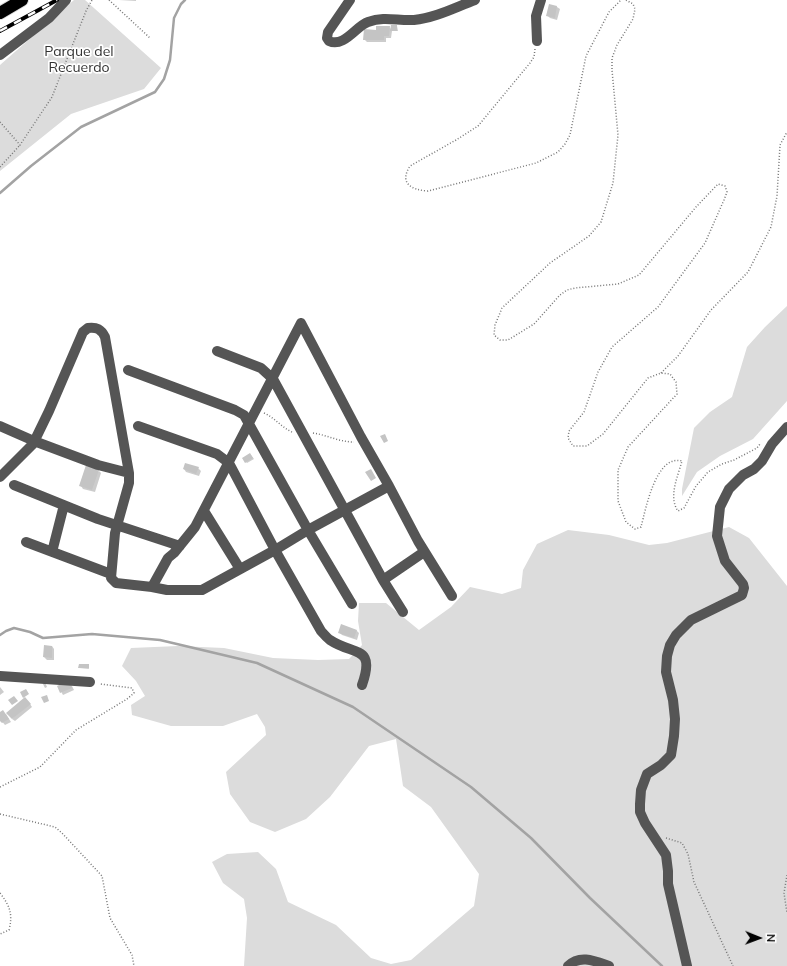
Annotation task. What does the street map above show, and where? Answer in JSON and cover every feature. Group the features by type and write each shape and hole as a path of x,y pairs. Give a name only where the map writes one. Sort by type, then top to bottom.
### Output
{"highway":[{"path":"0,14 22,0"}],"street":[{"path":"0,54 49,18 66,0"},
{"path":"350,0 328,32 327,38 333,43 343,40 366,23 373,20 382,18 414,20 475,0"},
{"path":"537,42 536,16 541,0"},
{"path":"152,587 168,558 195,527 301,323 424,552 452,596"},
{"path":"0,477 34,441 49,411 83,332 88,328 98,328 103,332 105,337 129,473 129,483 117,525 111,574 111,578 116,583 167,590 202,590 389,486"},
{"path":"217,351 261,368 273,379 383,580 403,612"},
{"path":"128,370 244,414 308,530 352,604"},
{"path":"0,426 34,441 98,465 129,473"},
{"path":"138,426 217,454 229,463 275,550 321,631 331,640 363,655 367,662 362,685"},
{"path":"688,966 668,884 666,855 640,812 641,790 647,774 661,765 671,755 675,719 673,700 666,672 667,656 670,645 676,635 691,620 742,595 744,588 743,584 724,561 717,536 720,507 729,489 743,475 754,469 762,461 772,444 787,427"},
{"path":"14,485 117,525 180,546"},
{"path":"52,552 64,505"},
{"path":"204,511 240,570"},
{"path":"26,542 111,574"},
{"path":"383,580 424,552"},
{"path":"0,676 90,682"},
{"path":"568,966 577,960 583,959 596,961 609,966"}],"path":[{"path":"0,167 20,145 52,97 86,11 92,0"},
{"path":"109,0 150,38"},
{"path":"537,42 534,57 530,63 478,126 410,166 406,171 408,185 414,189 428,191 536,163 558,152 570,135 586,56 609,12 621,0"},
{"path":"626,0 633,4 635,10 633,19 617,45 612,58 618,135 613,183 601,222 589,236 550,264 502,308 495,325 494,335 500,340 508,340 534,324 560,295 567,290 618,284 639,275 696,207 718,184 725,186 727,192 705,243 658,307 612,347 598,372 584,412 569,431 568,438 573,446 586,446 603,434 648,378 661,373 678,356 711,310 748,272 771,227 777,196 780,145 787,132"},
{"path":"0,122 20,145"},
{"path":"661,373 670,374 676,382 677,394 628,447 618,470 618,501 626,522 635,529 641,526 652,487 665,464 676,459 682,461 674,492 674,505 678,511 684,508 696,486 708,472 757,448 761,443"},
{"path":"0,787 40,767 76,730 127,699 134,693 132,688 90,682"},
{"path":"0,814 55,827 102,876 110,918 132,955 134,966"},
{"path":"651,832 682,843 688,854 694,882 733,966"},
{"path":"787,875 784,893 787,913"},
{"path":"0,893 7,902 11,915 9,930 0,934"}],"green space":[{"name":"Parque del Recuerdo","path":"74,0 85,0 161,68 144,89 71,114 0,171 0,65"},
{"path":"787,306 787,401 753,439 720,456 697,472 682,496 682,489 694,428 710,412 732,397 747,347"},
{"path":"729,527 749,538 787,586 787,966 244,966 247,918 244,899 223,883 212,862 227,854 258,852 276,869 288,902 336,925 371,958 391,964 411,960 474,906 479,874 431,807 403,786 396,739 369,746 330,797 306,819 275,832 250,822 230,794 226,772 266,735 265,727 257,714 223,726 171,726 132,715 131,705 145,696 136,681 122,666 131,648 178,646 224,648 273,658 318,660 349,659 362,645 358,621 359,603 386,603 419,630 451,607 470,587 502,594 521,588 523,570 537,544 568,530 609,535 649,545 667,543"}],"building":[{"path":"549,4 557,6 555,18 546,16"},
{"path":"391,25 397,25 397,31 390,31"},
{"path":"376,26 390,26 389,36 384,36 384,40 363,40 364,29 376,30"},
{"path":"385,434 388,441 384,443 380,436"},
{"path":"250,453 253,458 245,463 242,458"},
{"path":"185,463 199,467 196,474 183,469"},
{"path":"86,465 99,470 92,490 79,486"},
{"path":"371,469 376,478 371,481 365,472"},
{"path":"341,624 357,630 354,638 338,633"},
{"path":"44,645 52,646 52,658 43,657"},
{"path":"79,664 89,664 89,668 78,668"},
{"path":"69,680 72,688 60,693 57,686"},
{"path":"26,689 29,694 23,698 20,692"},
{"path":"47,695 49,701 44,703 41,697"},
{"path":"14,696 18,701 12,705 8,700"},
{"path":"25,697 31,704 12,719 6,713"},
{"path":"3,710 9,719 2,723 0,721 0,712"}],"waterway":[{"path":"0,193 31,166 81,127 155,92 164,79 170,60 174,18 181,4 185,0"},
{"path":"0,635 14,628 30,632 43,638 92,634 160,640 257,663 353,707 471,787 531,838 590,898 662,966"}],"railway":[{"path":"0,31 57,0"}]}
